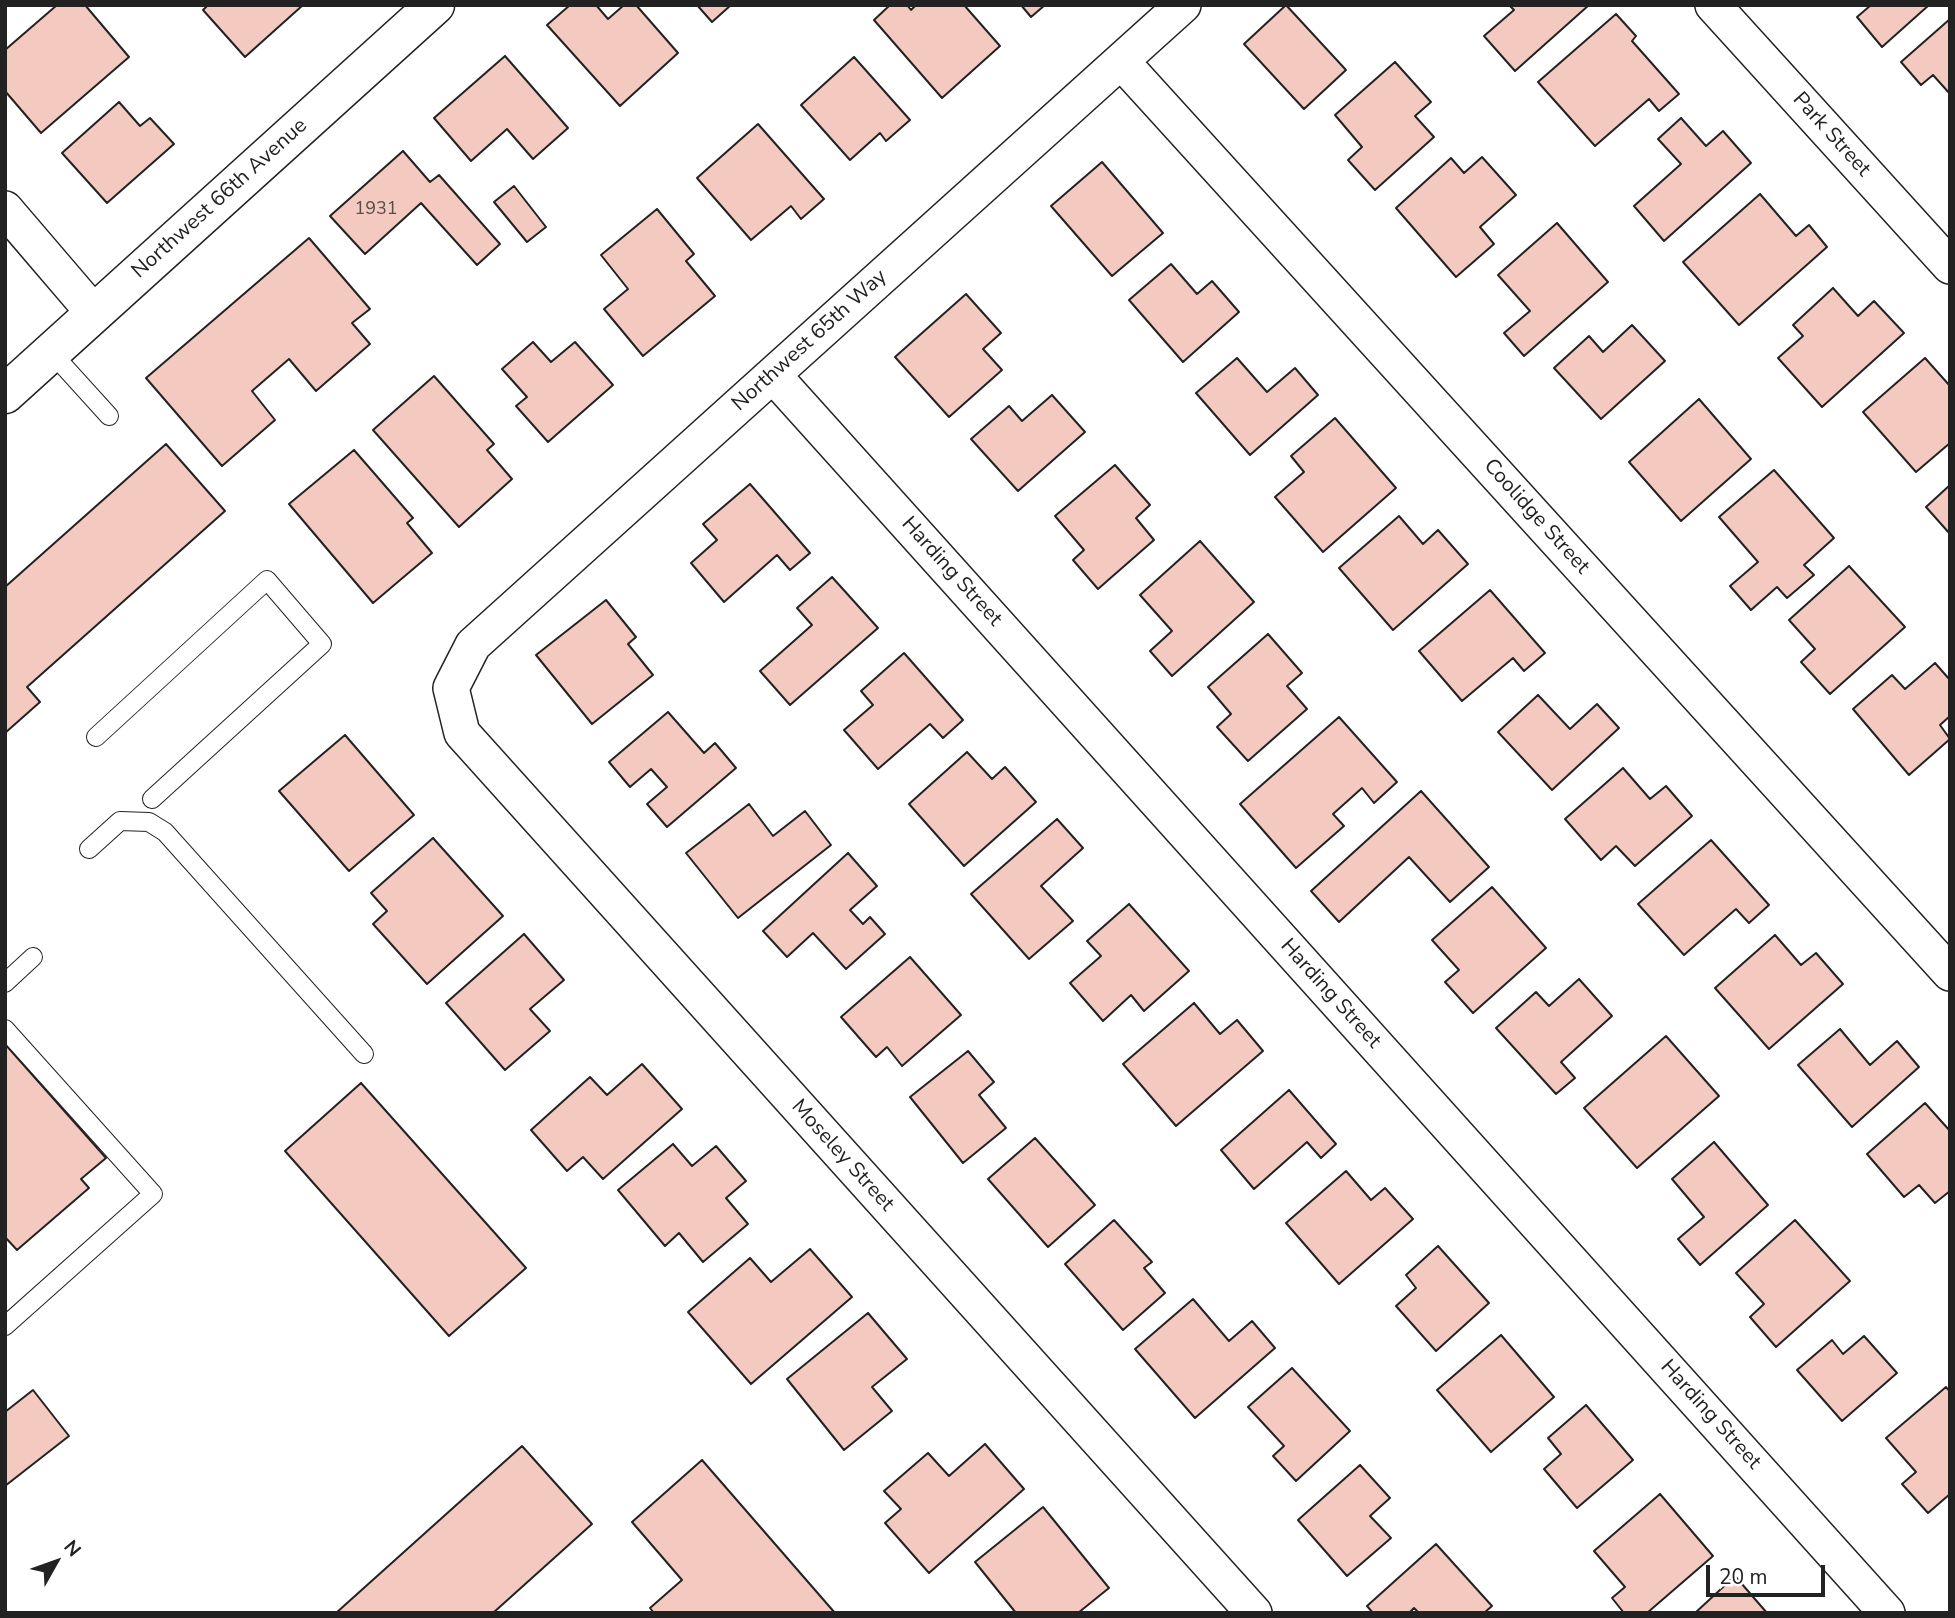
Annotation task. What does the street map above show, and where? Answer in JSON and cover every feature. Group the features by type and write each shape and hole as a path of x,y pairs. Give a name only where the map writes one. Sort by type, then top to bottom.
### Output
{"street":[{"name":"Northwest 66th Avenue","path":"5,394 435,5"},
{"name":"Northwest 65th Way","path":"451,688 472,645 1183,5"},
{"name":"Park Street","path":"1713,5 1950,266"},
{"name":"Coolidge Street","path":"1121,61 1950,973"},
{"path":"11,229 94,313"},
{"name":"Harding Street","path":"773,375 1887,1613"},
{"name":"Moseley Street","path":"451,688 462,733 1254,1613"}],"lane":[{"path":"51,352 109,416"},
{"path":"96,737 267,580 322,644 152,799"},
{"path":"89,849 120,821 149,822 165,832 364,1054"},
{"path":"5,983 33,957"},
{"path":"5,1029 153,1194 5,1326"}],"building":[{"path":"57,5 85,5 129,57 41,133 5,91 5,50"},
{"path":"208,5 303,5 245,57 203,10"},
{"path":"570,5 596,5 608,19 624,5 636,5 678,53 620,106 547,25"},
{"path":"697,5 731,5 712,22"},
{"path":"890,5 907,5 911,10 916,5 964,5 1000,46 942,98 874,20"},
{"path":"1021,5 1045,5 1031,17"},
{"path":"1286,5 1346,70 1304,109 1244,44"},
{"path":"1509,5 1589,5 1515,71 1484,36 1514,10"},
{"path":"1871,5 1929,5 1882,47 1857,17"},
{"path":"1616,14 1636,36 1632,41 1679,94 1659,111 1649,99 1595,146 1538,82"},
{"path":"1950,19 1950,94 1933,75 1921,85 1901,62"},
{"path":"505,56 568,128 533,159 507,129 471,161 434,118"},
{"path":"854,57 910,120 886,141 880,133 850,160 801,105"},
{"path":"1395,62 1431,102 1415,116 1434,137 1375,190 1348,160 1362,147 1335,115"},
{"path":"119,102 140,126 150,118 174,144 107,203 62,153"},
{"path":"1681,118 1706,146 1723,131 1751,163 1664,241 1634,206 1681,164 1658,139"},
{"path":"758,124 824,199 801,219 791,206 751,240 697,178"},
{"path":"403,151 430,182 439,175 500,244 477,265 421,203 365,254 330,216"},
{"path":"1482,157 1516,195 1480,227 1494,244 1456,277 1396,208 1451,158 1464,173"},
{"path":"1102,162 1163,233 1112,276 1051,206"},
{"path":"514,186 546,227 527,242 494,202"},
{"path":"1760,194 1796,236 1809,225 1827,247 1739,325 1683,262"},
{"path":"657,209 694,254 686,261 715,296 643,356 604,309 628,289 601,255"},
{"path":"1557,223 1608,282 1524,356 1504,333 1530,311 1498,275"},
{"path":"309,238 370,309 352,323 370,344 316,391 289,359 252,391 275,420 222,466 146,378"},
{"path":"1171,264 1197,294 1212,281 1239,312 1183,362 1129,300"},
{"path":"1833,288 1858,316 1874,301 1904,333 1822,407 1778,358 1803,336 1793,325"},
{"path":"966,294 1001,333 983,349 1002,370 949,417 895,357"},
{"path":"1632,325 1665,361 1601,419 1554,368 1589,336 1603,352"},
{"path":"533,342 551,362 575,342 613,385 548,442 516,406 527,397 502,369"},
{"path":"1237,358 1267,392 1295,368 1318,395 1250,455 1196,393"},
{"path":"1925,358 1950,386 1950,443 1916,472 1863,412"},
{"path":"434,376 494,444 487,450 512,479 459,527 373,430"},
{"path":"1052,395 1085,432 1018,491 971,439 1009,406 1022,421"},
{"path":"1699,399 1751,459 1681,521 1629,462"},
{"path":"1335,418 1396,488 1323,552 1275,497 1304,472 1291,456"},
{"path":"166,444 225,511 27,687 40,702 5,733 5,587"},
{"path":"354,450 413,518 407,523 432,553 373,603 289,504"},
{"path":"1115,465 1150,505 1136,518 1154,540 1098,589 1073,560 1084,550 1055,516"},
{"path":"1774,470 1834,538 1804,565 1814,575 1787,598 1777,587 1751,610 1730,586 1758,562 1719,517"},
{"path":"750,484 810,553 790,570 777,555 724,602 691,563 717,540 703,524"},
{"path":"1950,485 1950,534 1926,507"},
{"path":"1399,516 1423,544 1438,530 1468,564 1393,630 1339,568"},
{"path":"1200,541 1254,602 1172,676 1150,651 1172,631 1140,595"},
{"path":"1849,566 1905,627 1830,694 1801,662 1815,649 1789,620"},
{"path":"832,577 878,628 790,705 760,671 812,625 797,608"},
{"path":"1490,590 1545,653 1524,671 1513,658 1462,701 1419,651"},
{"path":"606,600 636,637 628,644 653,675 592,724 536,655"},
{"path":"1268,634 1302,673 1287,686 1307,709 1248,761 1217,727 1231,714 1208,687"},
{"path":"904,653 963,720 943,738 930,724 878,769 844,730 873,705 861,691"},
{"path":"1935,663 1950,680 1950,716 1940,725 1950,739 1909,775 1853,709 1892,675 1905,689"},
{"path":"1538,695 1570,729 1597,704 1619,728 1552,790 1498,732"},
{"path":"668,712 704,753 715,743 736,768 667,827 647,804 667,787 651,769 630,787 609,762"},
{"path":"1339,717 1397,782 1374,803 1362,788 1333,814 1344,826 1296,868 1240,804"},
{"path":"345,735 414,815 349,871 279,791"},
{"path":"967,752 992,779 1005,767 1036,802 964,866 909,804"},
{"path":"1623,768 1650,799 1666,786 1692,816 1635,866 1616,846 1601,860 1565,819"},
{"path":"1421,791 1489,867 1450,902 1409,857 1339,922 1311,891"},
{"path":"749,804 773,836 805,811 831,845 738,918 686,853"},
{"path":"1057,819 1083,848 1041,886 1073,921 1029,959 971,894"},
{"path":"433,838 503,916 427,984 373,924 387,911 371,893"},
{"path":"1711,840 1769,905 1749,923 1736,909 1684,955 1638,904"},
{"path":"848,853 877,886 850,910 863,924 870,917 885,934 846,969 813,933 787,957 763,931"},
{"path":"1492,887 1546,948 1473,1013 1445,982 1459,970 1432,940"},
{"path":"1129,904 1189,971 1144,1011 1131,995 1103,1021 1070,983 1101,956 1087,941"},
{"path":"524,934 564,980 530,1009 550,1031 505,1070 446,1003"},
{"path":"1775,935 1801,965 1816,953 1843,984 1769,1049 1715,988"},
{"path":"910,957 961,1015 902,1066 887,1047 876,1057 841,1017"},
{"path":"1579,979 1612,1016 1561,1062 1575,1078 1556,1094 1496,1028 1536,992 1549,1006"},
{"path":"1194,1003 1220,1034 1237,1020 1263,1051 1176,1126 1123,1064"},
{"path":"1840,1029 1870,1065 1897,1041 1919,1067 1852,1127 1798,1065"},
{"path":"1666,1036 1719,1096 1637,1168 1584,1108"},
{"path":"5,1044 106,1158 81,1179 89,1188 17,1250 5,1237"},
{"path":"968,1051 994,1082 979,1095 1006,1128 963,1163 910,1097"},
{"path":"642,1064 682,1109 603,1179 583,1157 567,1171 531,1130 590,1077 607,1095"},
{"path":"361,1083 526,1268 449,1336 285,1151"},
{"path":"1289,1090 1336,1144 1321,1158 1307,1142 1254,1189 1221,1150"},
{"path":"1925,1103 1950,1131 1950,1191 1935,1203 1919,1185 1904,1197 1867,1154"},
{"path":"1035,1138 1095,1205 1048,1247 988,1179"},
{"path":"1714,1142 1768,1205 1700,1265 1678,1239 1704,1217 1672,1179"},
{"path":"673,1144 692,1166 716,1146 746,1181 726,1198 748,1224 703,1262 679,1233 665,1246 618,1190"},
{"path":"1346,1171 1371,1200 1385,1188 1413,1219 1339,1284 1286,1223"},
{"path":"1114,1220 1152,1262 1144,1268 1165,1293 1123,1330 1065,1264"},
{"path":"1795,1220 1850,1281 1776,1347 1750,1317 1764,1304 1736,1273"},
{"path":"1438,1246 1489,1303 1436,1351 1396,1306 1416,1288 1406,1275"},
{"path":"810,1249 852,1297 751,1384 688,1312 750,1258 771,1282"},
{"path":"1193,1299 1229,1341 1252,1321 1275,1348 1195,1418 1135,1349"},
{"path":"868,1313 907,1359 872,1387 892,1411 844,1450 787,1379"},
{"path":"1501,1335 1554,1397 1491,1452 1437,1390"},
{"path":"1864,1336 1897,1373 1842,1421 1797,1370 1832,1340 1843,1354"},
{"path":"1292,1368 1350,1431 1296,1481 1273,1456 1284,1446 1248,1407"},
{"path":"1946,1387 1950,1392 1950,1494 1928,1513 1902,1484 1916,1472 1886,1438"},
{"path":"33,1390 69,1436 5,1486 5,1412"},
{"path":"1586,1405 1633,1460 1577,1508 1544,1469 1561,1454 1548,1438"},
{"path":"985,1444 1024,1489 929,1573 885,1523 901,1509 884,1491 928,1453 949,1476"},
{"path":"522,1446 592,1524 493,1613 336,1613"},
{"path":"702,1460 835,1613 654,1613 650,1608 682,1580 632,1522"},
{"path":"1360,1465 1390,1498 1370,1516 1391,1538 1347,1576 1298,1520"},
{"path":"1660,1494 1713,1556 1647,1613 1624,1613 1612,1598 1625,1587 1594,1551"},
{"path":"1043,1507 1109,1588 1078,1613 1016,1613 975,1562"},
{"path":"1436,1544 1492,1606 1484,1613 1419,1613 1414,1608 1409,1613 1373,1613 1367,1606"},
{"path":"1735,1576 1767,1613 1695,1613"}]}
